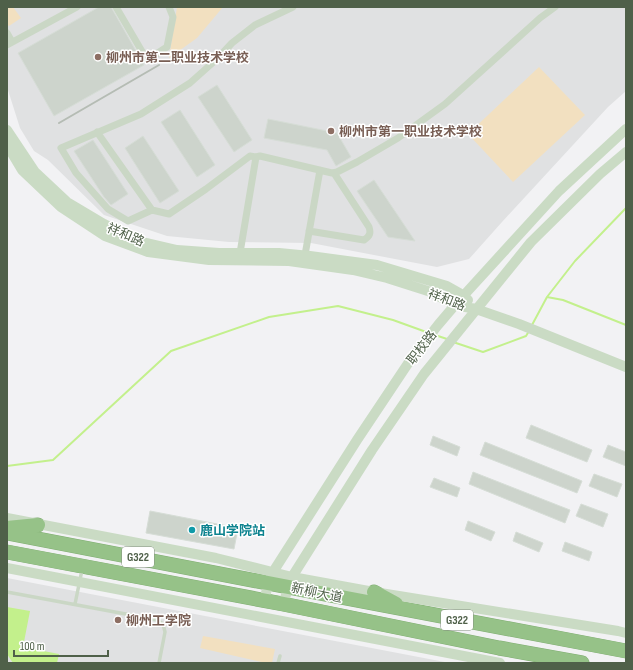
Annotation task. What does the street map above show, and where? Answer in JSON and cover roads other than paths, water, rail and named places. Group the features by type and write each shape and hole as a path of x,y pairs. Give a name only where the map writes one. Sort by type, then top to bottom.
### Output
{"highway":[{"path":"7,528 38,525"},
{"name":"新柳大道","path":"7,533 271,577 411,611 626,652"},
{"name":"新柳大道","path":"7,552 264,600 499,648 582,663"},
{"path":"374,592 411,611"},
{"path":"499,648 524,663"}],"main road":[{"name":"职校路","path":"264,600 271,577 357,440 409,362 455,305 559,191 626,129"},
{"name":"祥和路","path":"7,130 35,172 67,202 134,240 176,250 279,253 377,265 447,286 463,296 476,309"},
{"name":"祥和路","path":"7,145 22,170 61,207 105,236 148,252 209,260 289,262 353,270 387,278 431,292 455,305 476,309"},
{"name":"职校路","path":"283,604 290,582 372,450 424,374 531,242 600,174 626,152"},
{"path":"476,309 519,324 626,367"},
{"path":"7,518 216,558 271,577"},
{"path":"7,568 500,663"},
{"path":"290,582 374,592 610,629 626,633"}],"street":[{"path":"7,34 10,44 77,7"},
{"path":"116,7 147,60 167,47 173,17 169,7"},
{"path":"293,7 254,25 232,43 218,58 184,86 141,114 61,148 76,173 108,209 128,221 152,210 169,214 206,190 250,156 260,156 334,173 357,162 398,138 445,104 540,18 555,7"},
{"path":"97,132 152,210"},
{"path":"240,253 256,157"},
{"path":"305,255 320,170"},
{"path":"310,231 353,239 364,240 369,237 370,232 368,227 334,173"}],"lane":[{"path":"75,604 82,567"},
{"path":"7,592 158,620 163,624 165,632 159,663"},
{"path":"278,663 280,656"}],"waterway":[{"path":"532,325 547,297 575,261 626,208"},
{"path":"547,297 563,300 626,325"},
{"path":"7,466 53,460 171,351 269,317 338,306 393,320 429,333"},
{"path":"453,342 483,352 526,336 529,331"},
{"path":"435,335 447,339"}],"railway":[{"path":"59,123 159,65"}],"place":[{"name":"柳州市第二职业技术学校","path":"98,57"},
{"name":"柳州市第一职业技术学校","path":"331,131"},
{"name":"鹿山学院站","path":"192,530"},
{"name":"柳州工学院","path":"118,620"}]}
